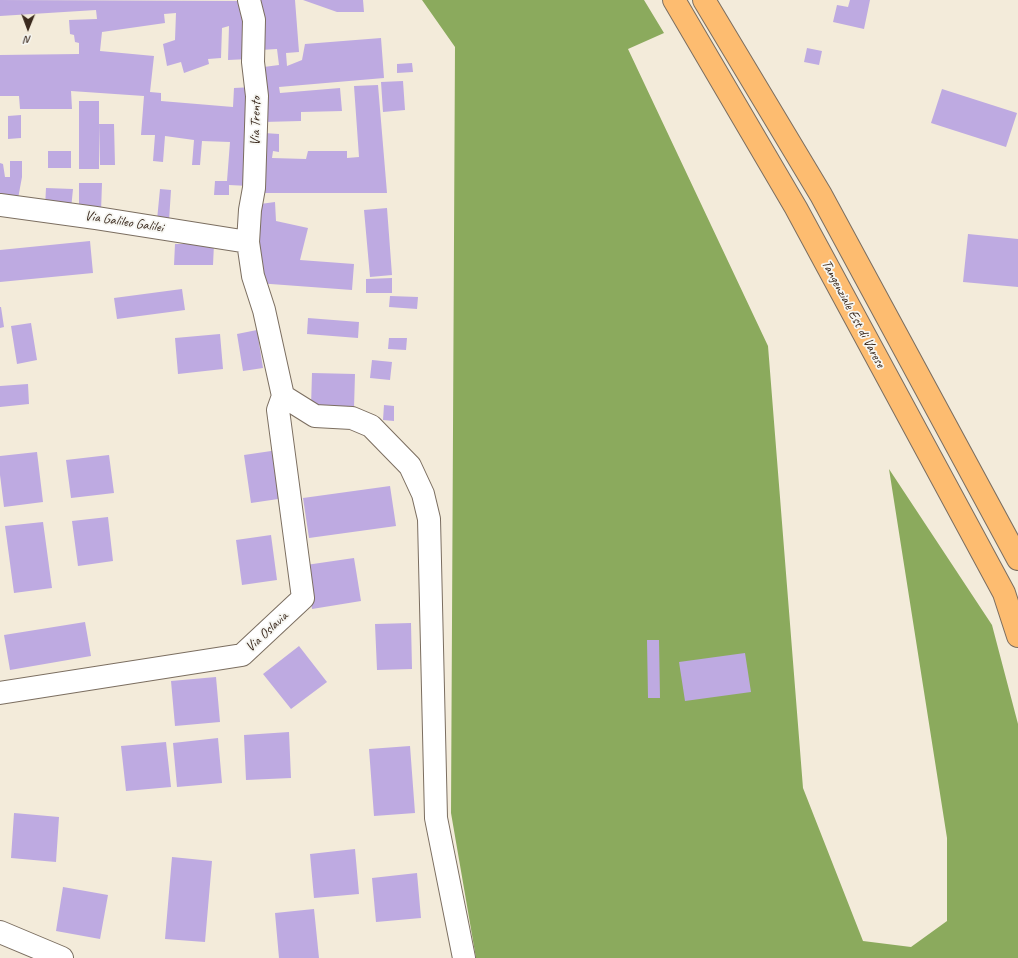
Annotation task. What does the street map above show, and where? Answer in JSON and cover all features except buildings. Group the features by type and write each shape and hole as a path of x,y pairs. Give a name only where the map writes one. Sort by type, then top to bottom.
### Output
{"highway":[{"name":"Tangenziale Est di Varese","path":"674,0 811,236 1004,593 1018,636"},
{"name":"Tangenziale Est di Varese","path":"704,0 821,196 1018,558"}],"street":[{"name":"Via Trento","path":"249,0 254,20 253,62 257,96 254,188 250,210 248,242 253,276 264,310 283,396"},
{"name":"Via Galileo Galilei","path":"0,205 96,218 248,242"},
{"name":"Via Oslavia","path":"0,693 242,655 303,598 278,410 283,396"},
{"path":"283,396 316,416 352,418 371,426 410,466 423,494 429,519 436,818 464,958"},
{"path":"0,932 62,958"}],"green space":[{"path":"422,0 644,0 664,33 628,49 768,346 803,788 863,941 911,947 947,921 947,838 889,469 992,625 1018,724 1018,958 476,958 451,813 455,47"}]}
